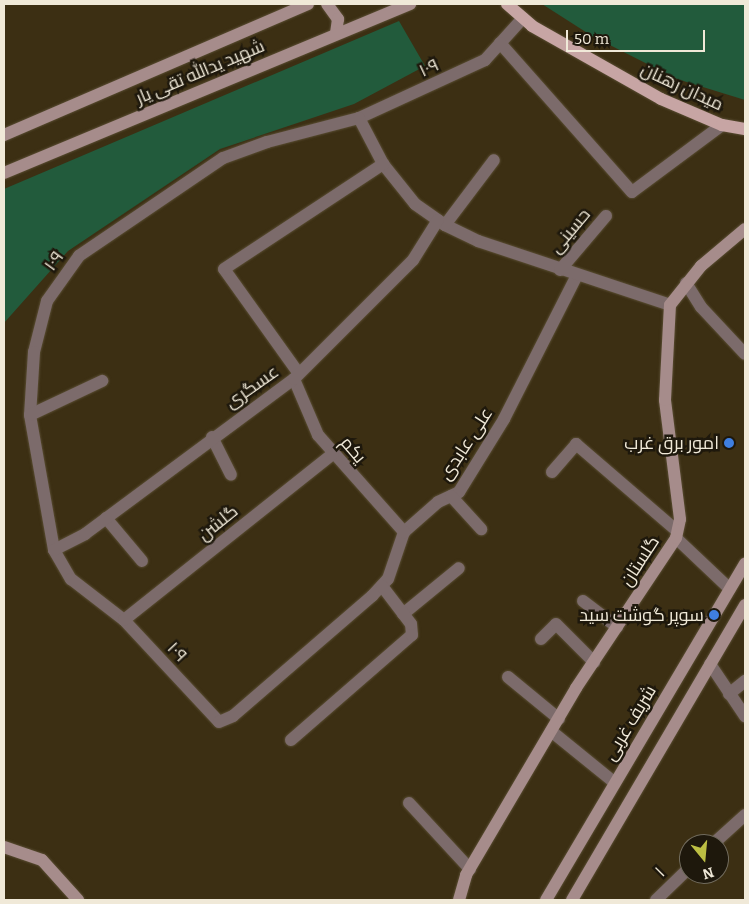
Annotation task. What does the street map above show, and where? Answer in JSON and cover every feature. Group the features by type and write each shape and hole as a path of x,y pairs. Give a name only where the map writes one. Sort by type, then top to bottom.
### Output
{"main road":[{"name":"میدان رهنان","path":"507,4 523,18 661,99 743,132"}],"street":[{"name":"شهید یدالله تقی یار","path":"4,135 308,4"},
{"path":"327,4 338,20 336,34"},
{"name":"شهید یدالله تقی یار","path":"4,174 410,4"},
{"name":"۱۰۹","path":"382,586 233,716 219,722 124,620 71,579 54,550 30,415 34,352 47,301 79,256 223,158 267,142 359,118 485,60 523,18"},
{"path":"500,43 632,192 722,125"},
{"path":"359,118 383,164 416,204 442,223 560,270 670,305 686,283 745,229"},
{"name":"عسگری","path":"54,550 106,518 295,375 414,260 494,160"},
{"name":"یکم","path":"383,164 224,269 295,375 318,435 404,532"},
{"name":"حسینی","path":"560,270 606,216"},
{"name":"علی عابدی","path":"404,532 459,492 504,419 577,275"},
{"path":"686,283 701,307 745,354"},
{"name":"گلستان","path":"459,900 470,869 594,662 676,534 680,519 665,400 670,305"},
{"path":"30,415 102,381"},
{"path":"212,437 231,474"},
{"path":"552,472 576,444 676,534 730,589"},
{"name":"گلشن","path":"124,620 333,454"},
{"path":"451,496 481,529"},
{"path":"106,518 142,561"},
{"path":"291,740 412,635 411,624 382,586 388,579 404,532"},
{"name":"شریف غربی","path":"546,900 745,563"},
{"path":"404,614 459,568"},
{"path":"583,600 617,627"},
{"path":"572,900 745,605"},
{"path":"541,639 556,624 594,662"},
{"path":"710,664 745,716"},
{"path":"508,677 559,719"},
{"path":"729,694 745,681"},
{"path":"552,731 615,783"},
{"path":"409,804 470,869"},
{"path":"724,834 745,815"},
{"path":"4,847 42,860 78,900"},
{"name":"۱","path":"656,900 679,878"}],"green space":[{"path":"542,4 745,4 745,100 677,79 592,36"},
{"path":"399,21 425,66 354,104 220,149 68,251 4,323 4,189"}],"place":[{"name":"امور برق غرب","path":"729,443"},
{"name":"سوپر گوشت سید","path":"714,615"}]}
